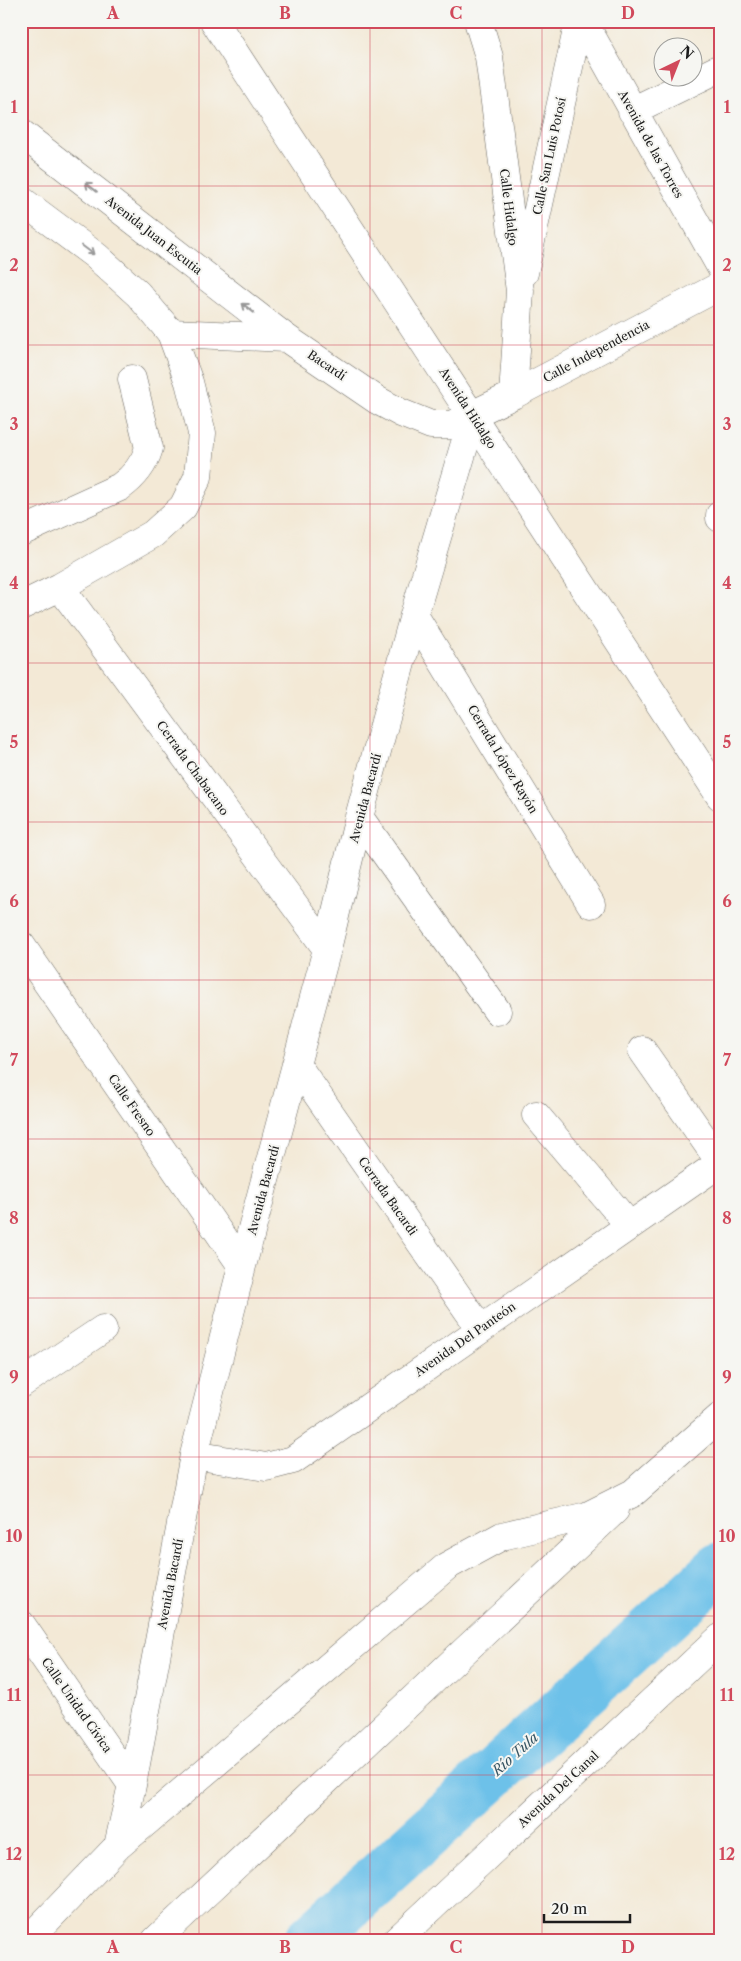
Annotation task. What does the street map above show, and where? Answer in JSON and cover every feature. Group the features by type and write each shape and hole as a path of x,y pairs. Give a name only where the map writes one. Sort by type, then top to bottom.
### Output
{"street":[{"name":"Avenida Hidalgo","path":"214,21 720,796"},
{"name":"Calle Hidalgo","path":"478,21 490,57 520,291 513,395"},
{"name":"Calle San Luis Potosí","path":"520,291 581,21"},
{"name":"Avenida de las Torres","path":"581,21 720,266"},
{"path":"632,111 720,68"},
{"name":"Avenida Juan Escutia","path":"21,133 286,338"},
{"path":"21,200 96,256 138,294 171,333 189,382 202,433 198,477 183,507 153,534 60,587 21,606"},
{"name":"Calle Independencia","path":"473,416 720,286"},
{"path":"171,333 286,338"},
{"name":"Bacardí","path":"286,338 377,400 401,413 431,425 451,425 473,416"},
{"path":"21,532 120,487 139,470 146,459 149,448 132,380"},
{"name":"Avenida Bacardí","path":"118,1846 132,1785 194,1455 242,1266 327,949 359,817 414,615 473,416"},
{"name":"Cerrada Chabacano","path":"60,587 327,949"},
{"name":"Cerrada López Rayón","path":"414,615 592,904"},
{"path":"359,817 497,1011"},
{"name":"Calle Fresno","path":"21,945 242,1266"},
{"path":"642,1050 720,1162"},
{"name":"Cerrada Bacardi","path":"296,1064 480,1328"},
{"path":"536,1115 629,1225"},
{"name":"Avenida Del Panteón","path":"194,1455 266,1467 293,1460 720,1162"},
{"path":"21,1384 103,1329"},
{"path":"156,1940 633,1493 720,1417"},
{"path":"21,1931 27,1940 118,1846 447,1566 502,1536 587,1516 633,1493"},
{"name":"Calle Unidad Cívica","path":"21,1624 132,1785"},
{"name":"Avenida Del Canal","path":"396,1940 720,1638"}],"waterway":[{"name":"Río Tula","path":"310,1940 720,1568"}]}
